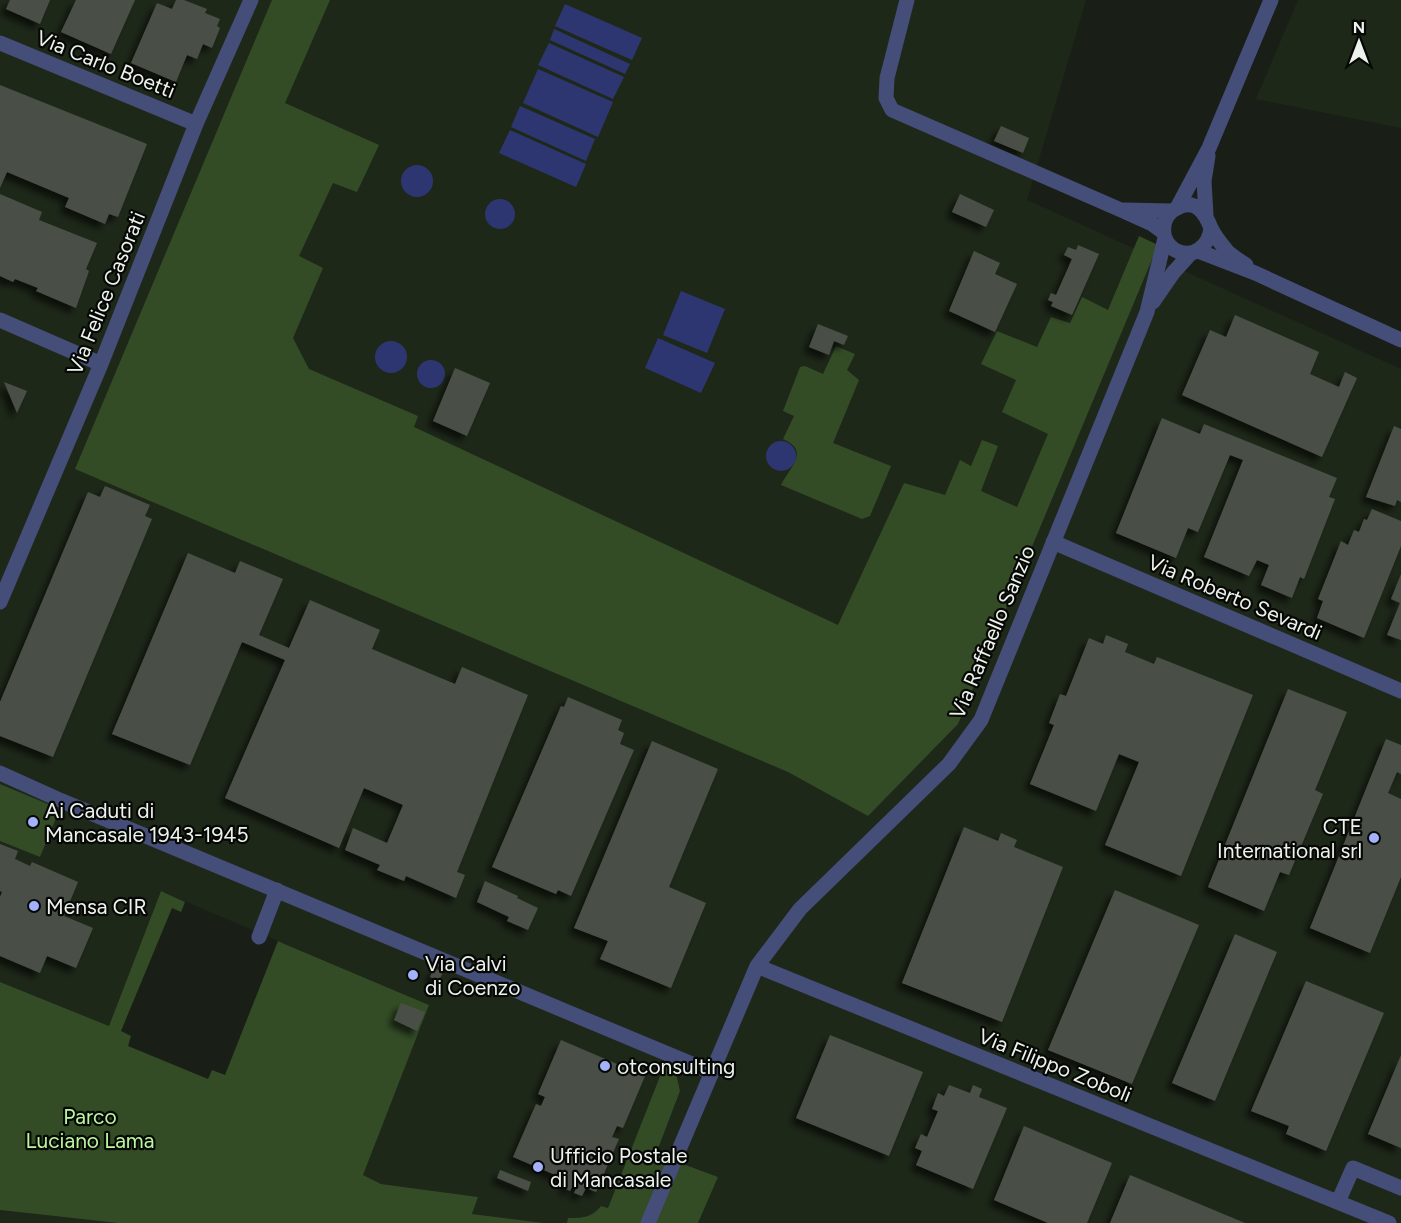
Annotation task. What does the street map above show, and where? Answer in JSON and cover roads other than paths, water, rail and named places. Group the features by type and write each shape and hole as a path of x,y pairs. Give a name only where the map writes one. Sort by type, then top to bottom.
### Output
{"street":[{"name":"Via Felice Casorati","path":"0,602 101,364 196,124 251,0"},
{"path":"907,0 887,78 886,98 892,110 1152,224 1164,235 1172,248 1184,253 1194,252 1255,273 1401,339"},
{"name":"Via Raffaello Sanzio","path":"648,1223 757,966 800,909 956,756 981,720 1147,312 1164,235 1165,220 1174,209 1209,147 1271,0"},
{"name":"Via Carlo Boetti","path":"0,44 196,124"},
{"name":"Via Raffaello Sanzio","path":"1147,312 1173,273 1208,242 1209,221 1204,181 1209,147"},
{"path":"1121,210 1174,209 1194,206 1209,221 1227,251 1255,273"},
{"path":"0,320 101,364"},
{"name":"Via Roberto Sevardi","path":"1053,542 1401,691"},
{"path":"0,773 711,1072"},
{"path":"258,937 277,890"},
{"name":"Via Filippo Zoboli","path":"757,966 1389,1223"},
{"path":"1338,1202 1353,1168 1401,1188"}],"water":[{"path":"565,4 642,38 632,60 555,26"},
{"path":"554,29 630,64 625,74 550,40"},
{"path":"549,43 624,77 613,99 538,65"},
{"path":"538,69 613,102 598,137 523,103"},
{"path":"520,106 595,139 586,161 511,127"},
{"path":"510,130 586,164 576,187 499,153"},
{"path":"417,165 428,170 433,181 428,192 417,197 406,192 401,181 406,170"},
{"path":"500,199 511,203 515,214 511,225 500,229 489,225 485,214 489,203"},
{"path":"681,291 725,309 707,353 663,335"},
{"path":"658,338 715,363 701,393 645,368"},
{"path":"391,341 402,346 407,357 402,368 391,373 380,368 375,357 380,346"},
{"path":"431,360 441,364 445,374 441,384 431,388 421,384 417,374 421,364"},
{"path":"781,441 792,445 796,456 792,467 781,471 770,467 766,456 770,445"}],"place":[{"name":"Ai Caduti di Mancasale 1943-1945","path":"33,822"},
{"name":"CTE International srl","path":"1374,838"},
{"name":"Mensa CIR","path":"34,906"},
{"name":"Via Calvi di Coenzo","path":"413,975"},
{"name":"otconsulting","path":"605,1066"},
{"name":"Ufficio Postale di Mancasale","path":"538,1167"}],"park label":[{"name":"Parco Luciano Lama","path":"90,1128"}]}
